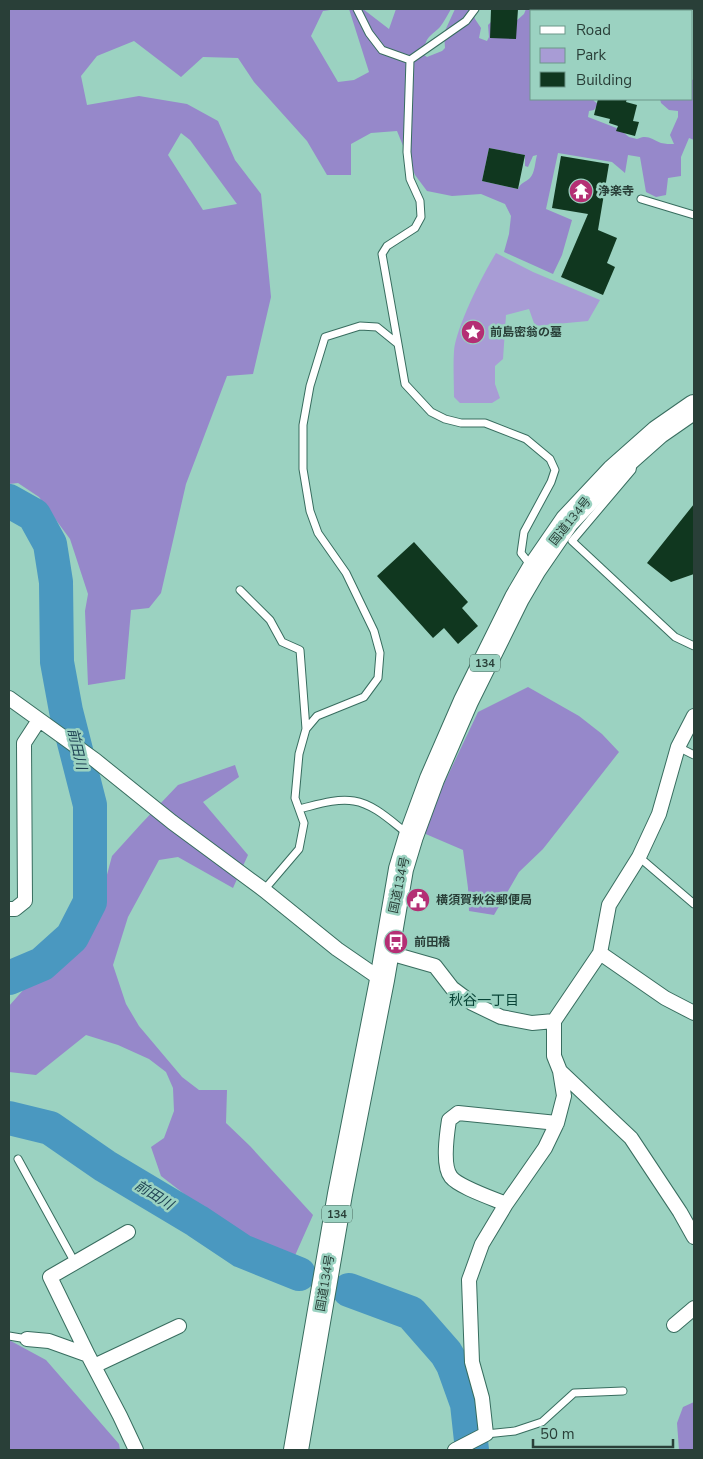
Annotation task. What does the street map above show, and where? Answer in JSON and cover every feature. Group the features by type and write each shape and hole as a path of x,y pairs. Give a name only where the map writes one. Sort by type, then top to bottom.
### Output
{"highway":[{"name":"国道134号","path":"296,1450 340,1194 382,980 401,869 410,836 432,779 466,701 517,598 534,569 567,521 614,471 658,432 694,407"}],"street":[{"path":"9,698 94,760 172,822 264,890 336,950 382,980"},
{"path":"456,1450 486,1434 482,1398 472,1362 469,1280 482,1244 506,1204 545,1148 557,1123 564,1096 560,1072 554,1056 554,1021 600,953 609,905 639,856 659,814 678,747 694,716"},
{"path":"9,909 15,909 24,901 24,742 39,720"},
{"path":"386,952 435,966 452,988 472,1003 501,1017 532,1024 554,1021"},
{"path":"600,953 665,998 694,1013"},
{"path":"560,1072 630,1138 680,1212 694,1237"},
{"path":"506,1204 456,1182 449,1175 447,1169 446,1137 449,1120 458,1113 557,1123"},
{"path":"128,1232 50,1277 136,1450"},
{"path":"674,1325 694,1308"},
{"path":"27,1339 49,1341 91,1360 179,1326"}],"lane":[{"path":"356,9 369,33 382,50 410,60"},
{"path":"410,60 466,21 475,9"},
{"path":"410,60 408,152 410,179 420,201 421,217 415,228 387,246 382,254 405,384 431,412 445,419 461,423 485,424 526,439 550,458 555,470 551,482 524,532 521,553 534,569"},
{"path":"641,199 694,215"},
{"path":"306,729 317,716 364,698 378,678 380,654 374,631 346,574 318,533 310,511 303,469 303,433 310,386 325,337 360,326 377,327 398,344"},
{"path":"635,453 632,470 572,541 675,637 694,646"},
{"path":"240,590 270,620 282,642 300,650 306,729 299,754 295,798 304,823 299,849 264,890"},
{"path":"678,747 694,755"},
{"path":"299,809 334,801 354,801 374,808 410,836"},
{"path":"639,856 694,904"},
{"path":"18,1159 74,1262"},
{"path":"9,1336 27,1339"},
{"path":"486,1434 515,1431 542,1422 574,1393 623,1391"}],"green space":[{"path":"496,253 533,272 600,300 588,321 535,326 529,309 506,315 503,359 495,366 495,384 500,398 492,403 460,403 454,397 454,351 456,341 471,301"}],"shaded area":[{"path":"9,9 337,9 323,11 311,36 338,82 354,80 369,72 349,9 363,9 389,29 396,9 451,9 440,27 427,41 424,55 427,57 445,48 444,33 455,9 472,9 475,19 481,28 479,38 487,41 489,37 488,25 492,21 515,22 524,14 526,9 570,9 572,10 530,10 530,100 594,100 598,104 594,110 589,111 588,117 619,129 629,137 637,139 647,137 666,144 674,144 670,135 678,117 678,111 669,110 660,100 693,100 694,79 694,140 689,138 681,157 681,176 668,178 666,195 656,197 646,192 640,157 628,155 625,173 612,162 558,153 546,209 572,220 562,255 553,274 504,252 511,216 505,204 481,194 452,196 427,191 415,175 397,131 371,133 351,144 351,175 327,175 307,141 254,82 238,58 203,57 181,77 134,41 97,56 81,76 87,105 139,96 187,104 218,121 235,160 261,194 271,297 253,374 227,376 186,484 161,593 149,608 131,610 125,679 88,685 85,611 88,594 70,539 39,497 18,483 9,484","holes":["181,133 190,140 237,204 203,210 168,155","489,148 525,155 525,166 528,167 533,156 537,155 532,176 520,185 518,189 482,181"]},
{"path":"528,687 579,716 602,734 619,752 543,849 519,872 494,915 469,911 463,850 421,832 478,712"},
{"path":"235,765 239,777 203,802 248,855 233,888 178,857 159,860 128,917 113,965 126,1004 139,1026 182,1077 199,1090 227,1090 226,1123 250,1146 313,1215 293,1260 254,1248 161,1176 151,1147 164,1138 174,1111 173,1088 166,1072 149,1059 118,1045 86,1035 36,1075 9,1072 9,1006 25,988 93,927 112,856 178,785"},
{"path":"9,1340 46,1360 119,1444 120,1450 9,1450"},
{"path":"694,1402 694,1450 679,1450 677,1423 683,1407"}],"building":[{"path":"491,9 518,9 516,39 490,38"},
{"path":"598,100 627,100 626,102 637,105 633,121 639,122 635,136 616,131 618,126 609,123 610,119 594,115"},
{"path":"489,148 525,155 518,189 482,181"},
{"path":"561,156 609,164 598,230 617,238 607,263 615,267 603,295 561,277 588,214 552,208"},
{"path":"694,504 694,574 671,582 647,563"},
{"path":"414,542 468,602 462,608 478,626 458,644 444,628 433,638 377,576"}],"waterway":[{"name":"前田川","path":"9,501 34,515 50,544 56,582 57,662 66,711 90,805 90,902 72,937 42,964 9,978"},
{"name":"前田川","path":"9,1118 50,1128 105,1166 197,1221 242,1251 299,1274"},
{"name":"前田川","path":"349,1290 411,1313 446,1353 453,1365 467,1404 472,1450"}],"place":[{"name":"浄楽寺","path":"581,191"},
{"name":"前島密翁の墓","path":"473,332"},
{"name":"横須賀秋谷郵便局","path":"418,900"},
{"name":"前田橋","path":"396,942"}],"district":[{"name":"秋谷一丁目","path":"484,1000"}]}
